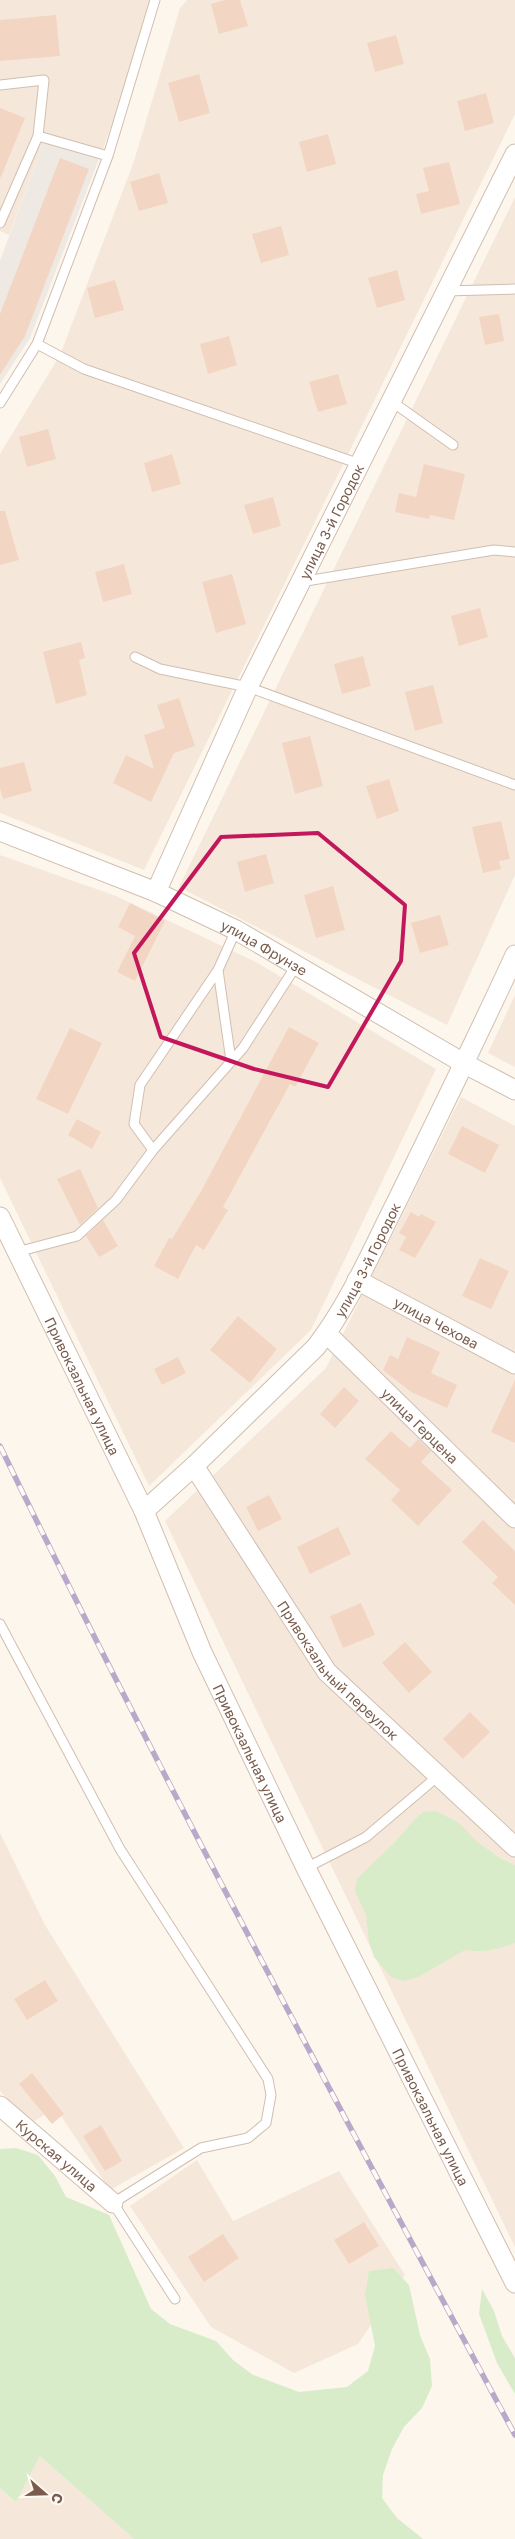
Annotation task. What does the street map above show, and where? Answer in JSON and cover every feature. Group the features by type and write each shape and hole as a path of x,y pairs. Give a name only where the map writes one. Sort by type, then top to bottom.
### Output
{"street":[{"name":"улица 3-й Городок","path":"156,892 248,687 515,154"},
{"name":"улица Фрунзе","path":"0,830 156,892 236,930 465,1064 515,1090"},
{"name":"улица 3-й Городок","path":"144,1511 194,1466 316,1347 326,1334 357,1280 465,1064 515,955"},
{"name":"Привокзальная улица","path":"0,1217 144,1511 202,1652 306,1868 514,2279"},
{"name":"улица Чехова","path":"357,1280 515,1364"},
{"name":"улица Герцена","path":"326,1334 515,1518"},
{"name":"Привокзальный переулок","path":"194,1466 327,1672 515,1847"},
{"name":"Курская улица","path":"0,2106 113,2203"}],"lane":[{"path":"0,403 36,344 108,156 155,0"},
{"path":"0,85 44,80 38,136 0,223"},
{"path":"38,136 108,156"},
{"path":"446,292 515,289"},
{"path":"36,344 84,369 360,464"},
{"path":"391,401 454,445"},
{"path":"300,582 494,550 515,552"},
{"path":"135,657 160,669 248,687 515,785"},
{"path":"152,1150 134,1124 140,1085 218,970 236,930"},
{"path":"17,1252 77,1236 116,1200 152,1150 243,1048 296,966"},
{"path":"218,970 231,1061"},
{"path":"0,1624 120,1849 268,2079 271,2095 266,2123 248,2138 201,2148 113,2203 175,2299"},
{"path":"306,1868 366,1837 438,1776"}],"highlighted area":[{"path":"318,833 405,905 401,961 328,1087 254,1069 161,1037 134,953 221,837"}],"shaded area":[{"path":"0,0 158,0 99,159 44,142 9,235 0,231"},
{"path":"187,0 515,0 515,114 144,870 0,813 0,454 60,355 133,164 180,8"},
{"path":"44,142 99,159 30,338 0,384 0,261"},
{"path":"515,197 515,875 447,1025 179,887"},
{"path":"0,855 116,896 256,962 436,1069 311,1330 149,1486 0,1178"},
{"path":"515,995 515,1067 488,1053"},
{"path":"461,1097 515,1126 515,2247 165,1521 326,1368"},
{"path":"0,1833 45,1925 184,2148 110,2190 55,2107 31,2124 0,2091"},
{"path":"197,2160 233,2221 339,2171 405,2275 358,2344 294,2373 211,2327 130,2206"},
{"path":"40,2456 134,2539 0,2539 0,2488 16,2502"}],"green space":[{"path":"436,1811 459,1823 476,1841 498,1857 515,1865 515,1943 490,1950 465,1950 418,1977 404,1981 391,1977 374,1957 369,1942 366,1915 355,1891 357,1879 423,1812"},
{"path":"16,2148 38,2155 55,2176 66,2197 109,2215 151,2309 170,2324 216,2341 233,2360 253,2375 299,2392 347,2387 368,2371 375,2346 365,2295 369,2271 393,2268 409,2285 420,2335 430,2359 432,2386 422,2408 404,2427 392,2449 383,2475 382,2498 397,2518 423,2539 134,2539 40,2456 16,2502 0,2488 0,2149"},
{"path":"482,2289 494,2311 502,2336 515,2358 515,2394 497,2363 479,2314"}],"building":[{"path":"225,0 240,0 248,26 219,34 211,4"},
{"path":"56,15 60,56 0,61 0,20"},
{"path":"396,35 404,64 375,72 367,43"},
{"path":"199,74 210,113 179,122 168,83"},
{"path":"486,93 494,123 465,131 457,101"},
{"path":"0,108 25,118 1,177 0,177"},
{"path":"328,134 336,164 307,172 299,142"},
{"path":"60,158 89,169 25,336 0,375 0,314"},
{"path":"449,162 460,204 421,214 416,194 429,191 423,168"},
{"path":"159,173 168,203 139,211 130,182"},
{"path":"281,226 289,255 261,263 252,234"},
{"path":"397,270 405,300 377,308 368,278"},
{"path":"115,280 124,310 95,318 87,288"},
{"path":"499,314 504,341 485,345 479,317"},
{"path":"229,336 237,365 208,374 200,344"},
{"path":"338,374 347,404 318,412 309,382"},
{"path":"48,429 56,459 27,467 19,437"},
{"path":"172,454 181,484 152,492 144,463"},
{"path":"424,464 465,474 454,520 430,515 429,519 395,512 399,493 416,497"},
{"path":"273,497 281,526 253,534 244,505"},
{"path":"0,511 5,511 19,560 0,565"},
{"path":"124,564 132,594 103,602 95,572"},
{"path":"232,574 246,624 216,633 202,582"},
{"path":"480,608 488,637 459,646 451,616"},
{"path":"81,642 85,658 79,660 87,695 56,704 43,652"},
{"path":"363,656 371,686 342,694 334,664"},
{"path":"433,685 443,723 415,731 405,692"},
{"path":"179,698 195,746 174,753 151,802 113,783 126,755 154,769 144,735 165,728 157,705"},
{"path":"310,736 323,786 295,794 282,743"},
{"path":"24,762 32,791 3,799 0,788 0,768"},
{"path":"389,779 399,811 377,819 366,786"},
{"path":"501,821 510,859 499,861 501,869 483,873 472,827"},
{"path":"266,854 274,883 245,892 237,862"},
{"path":"333,886 345,930 316,938 304,895"},
{"path":"130,903 165,921 135,981 117,972 135,936 118,927"},
{"path":"440,915 449,945 420,953 411,923"},
{"path":"289,1027 319,1043 295,1087 290,1084 223,1207 228,1210 204,1250 196,1245 178,1279 154,1266 169,1238 172,1239 200,1193"},
{"path":"70,1028 102,1043 68,1114 36,1099"},
{"path":"77,1119 101,1132 92,1149 68,1135"},
{"path":"462,1126 499,1145 485,1173 448,1154"},
{"path":"80,1169 98,1208 80,1225 57,1179"},
{"path":"411,1212 419,1217 421,1214 436,1222 415,1258 399,1250 406,1237 399,1233"},
{"path":"103,1220 118,1246 99,1257 86,1236"},
{"path":"480,1258 509,1271 491,1309 462,1296"},
{"path":"238,1316 277,1349 250,1383 210,1350"},
{"path":"407,1337 440,1352 431,1373 457,1385 447,1408 411,1392 383,1370 390,1355 398,1359"},
{"path":"178,1357 186,1373 162,1385 154,1369"},
{"path":"515,1380 515,1443 491,1432"},
{"path":"344,1387 359,1401 335,1428 320,1414"},
{"path":"391,1431 410,1448 418,1439 431,1451 421,1462 452,1490 418,1526 391,1500 400,1490 365,1459"},
{"path":"269,1495 282,1519 258,1531 246,1507"},
{"path":"483,1520 515,1551 515,1605 492,1583 498,1577 462,1542"},
{"path":"338,1527 351,1554 310,1574 297,1547"},
{"path":"361,1603 375,1635 343,1648 330,1616"},
{"path":"405,1642 432,1672 409,1693 382,1663"},
{"path":"470,1712 490,1732 463,1759 443,1739"},
{"path":"45,1980 58,2001 27,2020 14,1999"},
{"path":"32,2073 64,2114 52,2124 19,2084"},
{"path":"101,2125 122,2161 105,2171 83,2136"},
{"path":"364,2222 379,2246 349,2264 334,2240"},
{"path":"223,2234 239,2258 204,2282 188,2257"}],"railway":[{"path":"0,1446 61,1571 188,1819 317,2066 515,2435"}]}
